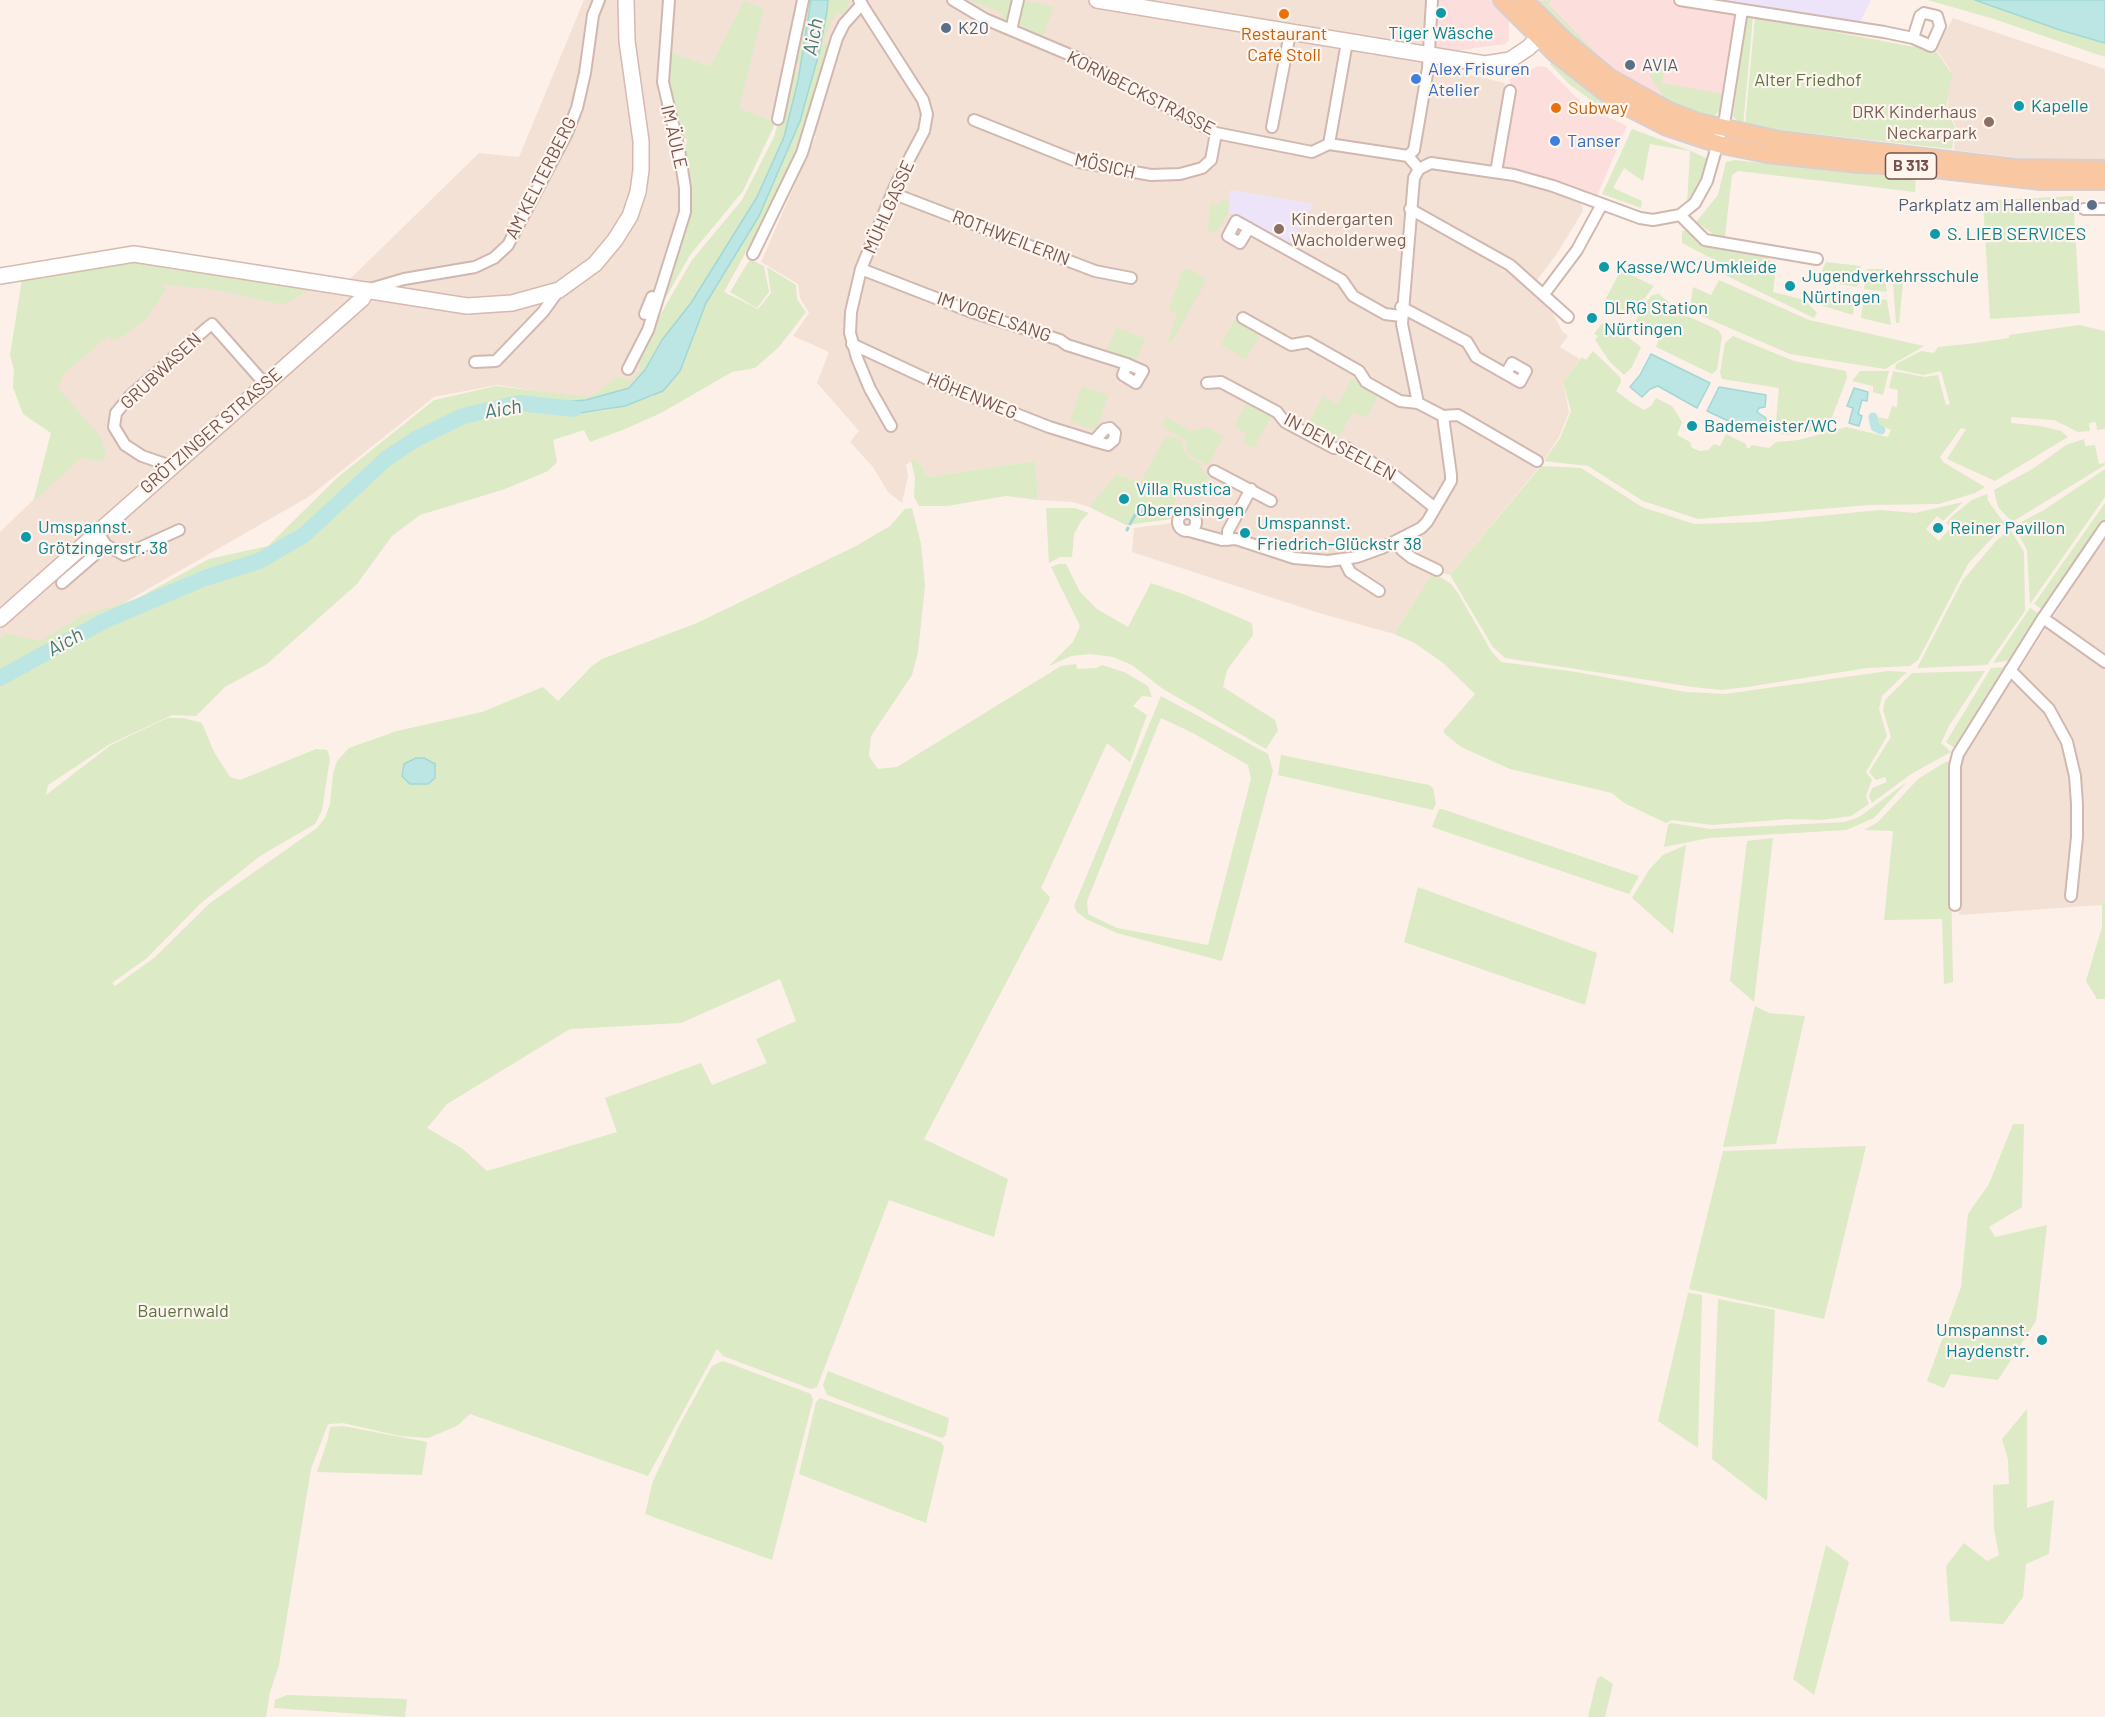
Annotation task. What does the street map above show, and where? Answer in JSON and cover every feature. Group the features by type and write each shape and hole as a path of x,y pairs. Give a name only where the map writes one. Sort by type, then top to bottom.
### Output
{"main road":[{"path":"0,276 134,255 444,303 489,306 541,297 559,290 595,264 615,240 630,216 638,192 641,141 627,41 626,0"},
{"path":"1097,0 1141,4 1290,33 1429,57 1485,64 1510,60 1545,32"},
{"name":"B 313","path":"1502,0 1636,94 1720,137 1830,162 1907,166 2041,181 2105,181"},
{"name":"B 313","path":"1524,0 1545,32"},
{"name":"B 313","path":"1720,137 1779,140 2016,168 2105,169"},
{"name":"GRÖTZINGER STRASSE","path":"0,619 102,539 171,466 362,299 367,290"}],"street":[{"name":"AM KELTERBERG","path":"367,290 404,279 475,267 494,258 508,245 567,133 577,108 585,73 592,15 598,0"},
{"name":"IM ÄULE","path":"645,314 682,225 686,200 676,139 663,82 669,0"},
{"path":"778,119 803,0"},
{"name":"KORNBECKSTRASSE","path":"953,0 968,10 1075,57 1216,133 1312,152 1329,144 1408,156"},
{"path":"1011,30 1018,0"},
{"path":"1419,169 1408,156 1414,150 1429,57 1432,0"},
{"path":"1680,0 1828,22 1913,38"},
{"path":"753,254 802,153 837,39 844,24 860,2"},
{"name":"MÜHLGASSE","path":"860,2 923,100 927,114 924,131 892,193 861,268 851,312 852,344 870,389 891,426"},
{"path":"1418,403 1401,312 1410,209 1414,178 1419,169 1431,163 1496,172 1533,179 1653,220 1680,215 1702,193 1720,137 1742,10"},
{"path":"1272,127 1290,33"},
{"path":"1329,144 1347,42"},
{"path":"1496,172 1510,91"},
{"name":"MÖSICH","path":"974,120 1079,162 1151,175 1180,174 1202,168 1211,160 1216,133"},
{"name":"ROTHWEILERIN","path":"892,193 1095,272 1131,278"},
{"path":"1544,294 1577,250 1602,204"},
{"path":"2084,208 2105,209"},
{"path":"1410,209 1497,256 1544,294 1568,318"},
{"path":"1680,215 1705,240 1817,259"},
{"path":"1249,228 1342,280 1353,296 1384,315 1401,312 1467,342 1476,357 1506,374"},
{"name":"IM VOGELSANG","path":"861,268 969,311 1127,364"},
{"name":"IM ÄULE","path":"628,369 648,330 665,270"},
{"path":"475,362 496,361 543,312 559,290"},
{"path":"1243,318 1292,345 1308,342 1359,371 1366,382 1400,401 1418,403 1443,416 1458,415 1537,461"},
{"name":"GRUBWASEN","path":"171,466 132,452 114,428 116,413 130,396 208,327 212,324 265,384"},
{"name":"HÖHENWEG","path":"852,344 986,402 1049,427 1094,441"},
{"name":"IN DEN SEELEN","path":"1207,383 1221,382 1277,412 1285,422 1334,448 1347,448 1395,476 1436,508"},
{"path":"1189,531 1228,540 1236,539 1294,558 1344,560 1397,541 1421,528 1436,508 1450,481 1443,416"},
{"path":"1214,471 1271,501"},
{"path":"1228,540 1228,531 1251,489"},
{"path":"1955,905 1956,759 2043,618 2105,527"},
{"path":"62,583 102,539 124,555 178,530"},
{"path":"1397,541 1402,550 1412,558 1437,570"},
{"path":"1344,560 1350,572 1379,591"},
{"path":"2043,618 2105,662"},
{"path":"2010,670 2049,709 2067,742 2075,776 2077,837 2071,896"}],"shaded area":[{"path":"584,0 1427,0 1423,64 1505,83 1490,177 1540,186 1581,203 1583,211 1556,255 1531,288 1551,309 1562,331 1568,336 1560,347 1580,359 1563,382 1569,412 1559,437 1540,466 1450,575 1433,572 1394,634 1319,613 1132,552 1134,528 1172,523 1177,511 1175,505 1177,495 1118,474 1089,507 1073,502 1038,500 1035,461 927,477 919,462 911,461 906,465 908,476 902,503 888,492 873,467 850,442 859,431 817,383 829,352 793,336 809,313 800,298 798,284 761,262 816,136 738,108 746,77 671,53 691,200 683,236 634,382 595,399 497,385 434,397 310,496 0,674 0,532 90,445 50,382 169,259 350,279 479,153 519,157"},
{"path":"1437,0 1494,0 1509,17 1509,40 1505,44 1447,52 1436,50"},
{"path":"1538,0 1668,0 1736,10 1719,110 1703,116 1646,93 1609,69"},
{"path":"1713,0 1871,0 1858,26"},
{"path":"1953,18 2105,69 2105,161 2052,162 1954,150 1956,127 1947,109 1951,71 1936,49"},
{"path":"1538,66 1546,67 1585,106 1627,126 1597,196 1544,178 1507,169 1502,164 1510,79"},
{"name":"Kindergarten Wacholderweg","path":"1230,190 1314,204 1289,244 1229,213"},
{"path":"2105,537 2105,898 2102,905 1959,915 1962,758"}],"green space":[{"name":"Bauernwald","path":"807,0 811,0 805,44 784,137 757,197 691,303 662,340 645,370 629,388 586,400 552,403 573,414 608,410 652,397 680,371 706,302 759,216 800,121 819,53 828,0 850,0 844,15 836,13 823,43 828,46 807,123 785,181 724,292 758,309 771,293 767,267 796,285 797,299 806,312 779,347 755,368 732,372 661,413 625,429 590,442 584,430 553,440 557,462 548,471 505,489 420,515 392,536 357,584 267,664 225,687 196,716 172,715 110,744 48,785 46,795 111,745 167,718 184,718 202,723 214,752 230,777 240,780 316,749 327,750 330,758 322,810 315,824 260,856 201,903 147,958 112,983 115,986 154,958 210,903 317,828 325,818 330,804 333,774 337,761 349,748 397,731 482,712 543,687 558,701 592,666 602,659 697,623 856,546 890,526 905,509 912,508 921,544 925,586 918,652 912,675 871,736 869,756 878,769 897,767 1061,666 1076,664 1077,669 1097,668 1102,665 1124,672 1148,686 1152,697 1142,696 1133,706 1147,715 1130,762 1107,743 1041,888 1050,897 1049,901 924,1139 1008,1179 994,1237 889,1200 817,1387 811,1389 723,1356 717,1349 648,1476 470,1414 457,1426 428,1438 400,1436 343,1423 328,1424 311,1469 279,1665 270,1692 266,1717 0,1717 0,638 5,633 40,641 83,615 136,599 209,559 268,546 338,477 434,400 496,386 590,397 618,377 631,381 639,370 640,356 648,336 692,260 742,200 774,137 792,72 797,72 800,65 795,61","holes":["780,979 796,1021 756,1039 767,1063 712,1085 701,1063 605,1098 617,1132 487,1171 463,1149 427,1128 447,1104 570,1029 681,1023"]},
{"path":"970,0 1013,0 1006,21 1001,20 1002,13"},
{"path":"1023,0 1054,7 1042,38 1027,32 1019,24"},
{"path":"1551,0 1548,4 1599,56 1572,37 1537,1"},
{"path":"1928,0 1975,0 2105,43 2105,57 1994,19"},
{"path":"744,1 764,9 739,108 776,122 743,191 690,255 653,320 683,236 691,200 684,158 687,139 679,138 666,86 669,52 711,66"},
{"path":"1753,16 1743,126 1733,117 1745,20"},
{"name":"Alter Friedhof","path":"1755,17 1936,51 1952,74 1946,108 1955,127 1952,149 1745,126"},
{"path":"1655,57 1666,59 1662,83 1724,94 1720,110 1715,115 1706,117 1669,104 1650,77"},
{"path":"1554,59 1570,77 1601,101 1607,112 1569,84 1550,64"},
{"path":"1632,129 1691,151 1708,159 1701,191 1687,204 1690,151 1650,144 1643,181 1624,168 1613,188 1642,201 1641,208 1602,194"},
{"path":"1735,160 1841,172 1916,177 1915,192 1738,171 1732,175 1725,236 1716,236 1696,222 1718,195 1726,162"},
{"path":"2073,196 2080,313 1990,319 1983,201"},
{"path":"1223,200 1229,201 1228,213 1217,232 1208,231 1210,204 1218,205"},
{"path":"1688,230 1696,240 1706,245 1766,256 1776,268 1773,292 1805,300 1817,313 1814,318 1725,275 1728,267 1682,243 1682,231"},
{"path":"750,259 764,266 769,292 757,308 730,292"},
{"path":"132,262 309,290 284,305 217,290 162,284 166,290 145,320 117,340 108,336 64,374 58,388 100,436 106,454 104,460 96,461 82,457 33,502 51,433 23,414 13,387 14,370 10,355 22,279"},
{"path":"1826,262 1861,266 1857,287 1817,281"},
{"path":"1189,269 1203,277 1205,283 1171,343 1168,342 1177,313 1169,310 1182,270"},
{"path":"1867,269 1883,269 1887,292 1864,289"},
{"path":"1621,270 1654,286 1632,315 1609,303 1606,298"},
{"path":"1892,270 1904,273 1899,323 1896,323"},
{"path":"1719,280 1809,320 1924,346 1885,369 1790,354 1697,314 1690,308 1693,287 1711,295"},
{"path":"1816,292 1855,297 1853,315 1823,306 1818,301"},
{"path":"1659,294 1683,314 1718,330 1722,336 1717,370 1712,374 1656,347 1659,339 1642,330 1638,336 1632,331 1641,309 1652,295"},
{"path":"1864,297 1887,300 1891,325 1861,318"},
{"path":"1235,319 1261,333 1246,359 1221,345"},
{"path":"1602,323 1620,331 1641,347 1632,367 1624,375 1610,362 1595,340 1598,336 1594,334"},
{"path":"2079,325 2105,331 2105,429 2097,430 2096,422 2089,423 2090,431 2078,432 2054,420 2011,417 2011,423 2061,431 2068,437 1995,481 1947,459 1966,429 1961,428 1940,457 1943,462 1985,487 1975,493 1939,504 1870,505 1698,519 1643,501 1588,466 1544,461 1560,438 1571,411 1563,382 1582,357 1586,360 1593,351 1620,377 1621,382 1616,391 1632,403 1644,410 1651,406 1656,398 1672,406 1682,422 1677,435 1690,442 1692,448 1700,451 1708,450 1714,444 1720,446 1726,434 1746,444 1747,448 1751,445 1769,448 1776,442 1799,440 1846,427 1888,437 1891,430 1878,424 1878,417 1888,419 1892,406 1897,407 1898,390 1889,388 1893,371 1925,377 1938,375 1946,405 1950,404 1941,371 1923,375 1895,369 1896,364 1921,351 1934,353 1938,347 2009,338 2009,335"},
{"path":"1117,328 1146,339 1134,363 1105,353"},
{"path":"1733,336 1794,361 1846,371 1847,378 1829,425 1823,429 1786,435 1775,432 1779,388 1722,379 1720,373 1725,343"},
{"path":"1860,371 1889,371 1883,395 1873,392 1873,386 1852,381"},
{"path":"1352,378 1380,393 1366,418 1353,412 1339,437 1310,421 1323,396 1338,404"},
{"path":"1082,386 1108,395 1096,431 1070,421"},
{"path":"1249,400 1273,413 1254,448 1243,442 1246,433 1234,426"},
{"path":"1166,417 1191,431 1207,427 1224,436 1208,465 1188,454 1185,439 1161,426"},
{"path":"1170,435 1181,441 1186,456 1202,464 1200,467 1210,475 1188,500 1177,495 1175,505 1177,511 1172,519 1126,525 1089,507 1117,474 1141,482 1165,437 1168,439"},
{"path":"2084,439 2085,446 2095,445 2099,464 2105,463 2105,465 2012,522 1998,507 1994,490 2034,468 2066,445"},
{"path":"911,461 919,462 927,477 1035,461 1038,500 1006,496 947,506 919,506 914,497 915,477"},
{"path":"1541,466 1581,468 1642,507 1694,524 1758,522 1880,510 1915,513 1963,502 1943,521 1937,516 1926,529 1939,541 1951,527 1946,523 1952,516 1972,500 1987,494 1988,501 2005,524 1968,564 1918,660 1910,666 1867,668 1721,690 1693,687 1505,658 1493,647 1450,575"},
{"path":"2105,469 2105,497 2030,604 2027,550 2014,526 2044,510"},
{"path":"2105,503 2105,521 2043,610 2034,604"},
{"path":"1046,508 1075,508 1089,513 1081,521 1074,534 1072,557 1060,557 1049,563"},
{"path":"2010,529 2024,552 2025,611 1987,665 1917,668 1963,580 1996,541"},
{"path":"1066,564 1080,592 1097,609 1128,627 1151,583 1252,623 1253,635 1227,670 1223,687 1275,720 1278,730 1266,749 1163,689 1132,665 1113,657 1091,654 1071,656 1049,666 1073,642 1080,626 1051,567"},
{"path":"1433,572 1451,584 1458,593 1491,651 1501,662 1576,672 1686,692 1725,694 1888,671 1907,672 1882,696 1879,709 1887,736 1866,772 1872,780 1866,796 1869,804 1851,816 1822,820 1789,819 1712,825 1672,820 1666,823 1624,803 1612,793 1510,769 1461,747 1444,733 1444,730 1475,694 1442,662 1413,642 1394,634"},
{"path":"2030,608 2040,614 2011,660 1993,663"},
{"path":"2007,667 1956,749 1946,742 1991,668"},
{"path":"1985,671 1949,726 1941,743 1951,752 1911,774 1872,803 1869,796 1872,788 1887,782 1885,777 1876,780 1869,772 1891,737 1883,710 1885,700 1912,673"},
{"path":"1161,696 1268,754 1273,771 1222,961 1117,933 1086,919 1077,912 1074,906","holes":["1161,718 1193,733 1248,765 1251,779 1208,945 1117,928 1088,914 1087,901"]},
{"path":"1281,755 1429,785 1433,788 1436,804 1433,810 1278,775"},
{"path":"1947,761 1952,764 1949,785 1953,982 1944,984 1942,919 1884,920 1893,831 1864,830 1878,822 1918,779"},
{"path":"1907,782 1874,818 1846,830 1709,838 1664,847 1668,825 1671,823 1710,829 1845,822 1859,817"},
{"path":"1439,809 1639,876 1629,894 1432,827"},
{"path":"1773,838 1754,1002 1730,981 1747,841"},
{"path":"1686,845 1673,934 1632,898 1649,870 1663,855"},
{"path":"1418,887 1597,953 1585,1005 1404,942"},
{"path":"2105,898 2105,999 2097,999 2086,981 2102,927 2102,905"},
{"path":"1755,1006 1769,1013 1805,1016 1776,1144 1723,1147"},
{"path":"2013,1124 2024,1124 2022,1207 1989,1227 1995,1237 2047,1225 2036,1321 1998,1380 1951,1374 1944,1388 1927,1381 1961,1287 1968,1214 1989,1184"},
{"path":"1866,1146 1824,1319 1689,1289 1723,1151"},
{"path":"1688,1293 1702,1295 1698,1448 1658,1421"},
{"path":"1718,1299 1775,1310 1767,1501 1712,1459"},
{"path":"723,1361 811,1394 813,1400 772,1560 645,1514 653,1481 679,1426 712,1366"},
{"path":"828,1371 949,1418 946,1435 942,1438 827,1395 823,1385"},
{"path":"820,1398 941,1442 944,1447 926,1523 799,1474 816,1402"},
{"path":"2027,1409 2027,1508 2054,1500 2049,1554 2026,1564 2023,1597 2003,1624 1950,1621 1946,1566 1964,1543 1987,1561 1999,1555 1994,1529 1993,1485 2009,1484 2008,1460 2002,1439"},
{"path":"343,1426 427,1442 422,1475 317,1472 330,1427"},
{"path":"1826,1545 1849,1562 1814,1695 1793,1679"},
{"path":"1601,1676 1613,1684 1605,1717 1588,1717 1597,1679"},
{"path":"287,1695 407,1699 405,1717 274,1708 275,1700"}],"water":[{"path":"811,0 828,0 819,53 800,121 759,216 706,303 680,371 663,391 625,406 573,414 551,407 552,403 586,400 629,388 645,370 662,340 691,303 757,197 784,137 798,81"},
{"path":"1975,0 2105,0 2105,43 2060,30"},
{"path":"1651,354 1710,383 1697,408 1658,386 1650,389 1642,397 1630,387 1640,375"},
{"path":"1719,387 1766,395 1765,407 1759,408 1757,412 1766,418 1765,430 1752,432 1707,411"},
{"path":"1854,388 1868,392 1867,401 1862,400 1858,414 1862,416 1859,426 1849,423 1853,408 1847,406"},
{"path":"416,758 424,758 435,764 435,778 428,784 410,784 402,776 404,764"}],"waterway":[{"name":"Aich","path":"0,678 104,621 205,578 259,561 304,535 387,458 416,439 463,416 519,403 574,409"},
{"path":"1873,417 1875,427 1881,430"},
{"path":"1130,524 1135,515 1141,515 1144,509"}],"place":[{"name":"Tiger Wäsche","path":"1441,13"},
{"name":"Restaurant Café Stoll","path":"1284,14"},
{"name":"K20","path":"946,28"},
{"name":"AVIA","path":"1630,65"},
{"name":"Alex Frisuren Atelier","path":"1416,79"},
{"name":"Kapelle","path":"2019,106"},
{"name":"Subway","path":"1556,108"},
{"name":"DRK Kinderhaus Neckarpark","path":"1989,122"},
{"name":"Tanser","path":"1555,141"},
{"name":"Parkplatz am Hallenbad","path":"2092,205"},
{"name":"Kindergarten Wacholderweg","path":"1279,229"},
{"name":"S. LIEB SERVICES","path":"1935,234"},
{"name":"Kasse/WC/Umkleide","path":"1604,267"},
{"name":"Jugendverkehrsschule Nürtingen","path":"1790,286"},
{"name":"DLRG Station Nürtingen","path":"1592,318"},
{"name":"Bademeister/WC","path":"1692,426"},
{"name":"Villa Rustica Oberensingen","path":"1124,499"},
{"name":"Reiner Pavillon","path":"1938,528"},
{"name":"Umspannst. Friedrich-Glückstr 38","path":"1245,533"},
{"name":"Umspannst. Grötzingerstr. 38","path":"26,537"},
{"name":"Umspannst. Haydenstr.","path":"2042,1340"}]}
